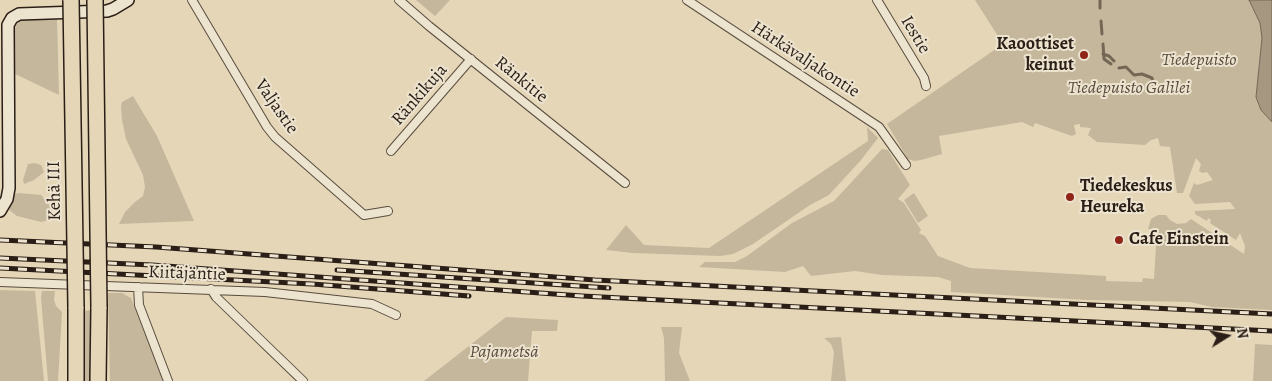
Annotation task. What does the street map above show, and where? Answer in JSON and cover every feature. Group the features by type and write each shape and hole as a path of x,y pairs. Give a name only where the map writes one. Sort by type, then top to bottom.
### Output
{"highway":[{"name":"Kehä III","path":"71,0 76,381"},
{"path":"95,0 99,308 98,381"}],"street":[{"path":"0,211 7,199 9,188 8,25 12,18 19,14 106,11 128,0"},
{"name":"Valjastie","path":"192,0 272,134 364,214 388,211"},
{"name":"Ränkitie","path":"399,0 625,183"},
{"name":"Härkävaljakontie","path":"687,0 881,128 906,165"},
{"name":"Iestie","path":"876,0 924,78 926,86"},
{"name":"Ränkikuja","path":"391,151 471,59"},
{"name":"Kiitäjäntie","path":"0,282 265,292 372,304 396,315"},
{"path":"138,288 139,305 168,381"},
{"path":"210,289 303,381"}],"green space":[{"path":"416,0 450,0 435,16"},
{"path":"975,0 1249,0 1260,23 1262,38 1256,97 1261,110 1272,122 1272,310 1212,307 1190,302 1088,300 951,292 951,281 938,277 882,275 855,271 811,276 803,266 785,272 699,267 705,262 735,262 747,256 792,223 834,201 882,149 888,150 910,185 898,199 904,203 921,230 919,233 925,236 938,256 970,268 1106,276 1106,281 1142,282 1143,278 1154,279 1157,230 1148,229 1151,219 1158,215 1166,215 1177,224 1186,223 1191,219 1244,254 1245,246 1240,233 1236,240 1210,223 1211,220 1208,218 1207,221 1195,214 1195,211 1235,209 1230,202 1195,204 1189,196 1194,183 1197,185 1213,180 1207,172 1202,173 1199,171 1201,164 1196,158 1183,193 1177,193 1170,147 1160,146 1158,138 1151,140 1145,145 1097,142 1088,135 1091,128 1080,127 1080,124 1074,125 1076,134 1072,136 1035,123 1033,127 1022,122 939,136 942,154 921,160 914,161 908,159 887,124 1003,44"},
{"path":"57,18 59,95 13,73 13,31 19,21 25,19"},
{"path":"133,96 157,136 194,221 119,224 125,212 143,196 145,187 143,175 126,139 122,120 122,102"},
{"path":"867,127 878,138 829,195 810,205 753,244 733,254 720,256 633,253 606,250 626,225 644,245 709,248 868,141"},
{"path":"35,163 41,165 44,172 34,180 24,184 23,180 28,164"},
{"path":"914,193 928,216 918,223 904,200"},
{"path":"15,194 41,195 50,206 53,217 50,220 41,222 17,216 9,210"},
{"path":"0,290 35,291 44,381 0,381"},
{"path":"42,291 55,291 54,300 56,306 62,312 58,381 48,381"},
{"path":"108,293 122,293 131,298 164,381 110,381"},
{"path":"92,310 90,381 84,381 83,311"},
{"name":"Pajametsä","path":"506,317 558,320 557,331 532,331 528,381 424,381"},
{"path":"661,327 682,327 679,353 690,381 665,381 664,338"},
{"path":"841,337 846,381 831,381 834,352 831,344 824,338"},
{"path":"1255,344 1272,345 1272,381 1253,381"}],"shaded area":[{"path":"1249,0 1272,0 1272,122 1261,110 1256,97 1262,38 1260,23"}],"waterway":[{"path":"1100,0 1100,8"},
{"path":"1101,21 1102,34"},
{"path":"1103,44 1104,59 1111,64"},
{"path":"1103,54 1109,56 1114,61"},
{"path":"1119,68 1126,67 1134,75 1142,74 1152,78 1155,91"}],"railway":[{"path":"0,240 156,247 595,280 1272,314"},
{"path":"0,258 152,265 582,296 1272,331"},
{"path":"0,268 312,284 469,296"},
{"path":"337,270 609,288"}],"place":[{"name":"Kaoottiset keinut","path":"1084,55"},
{"name":"Tiedekeskus Heureka","path":"1070,197"},
{"name":"Cafe Einstein","path":"1119,240"}],"park label":[{"name":"Tiedepuisto","path":"1199,61"},
{"name":"Tiedepuisto Galilei","path":"1129,89"}]}
